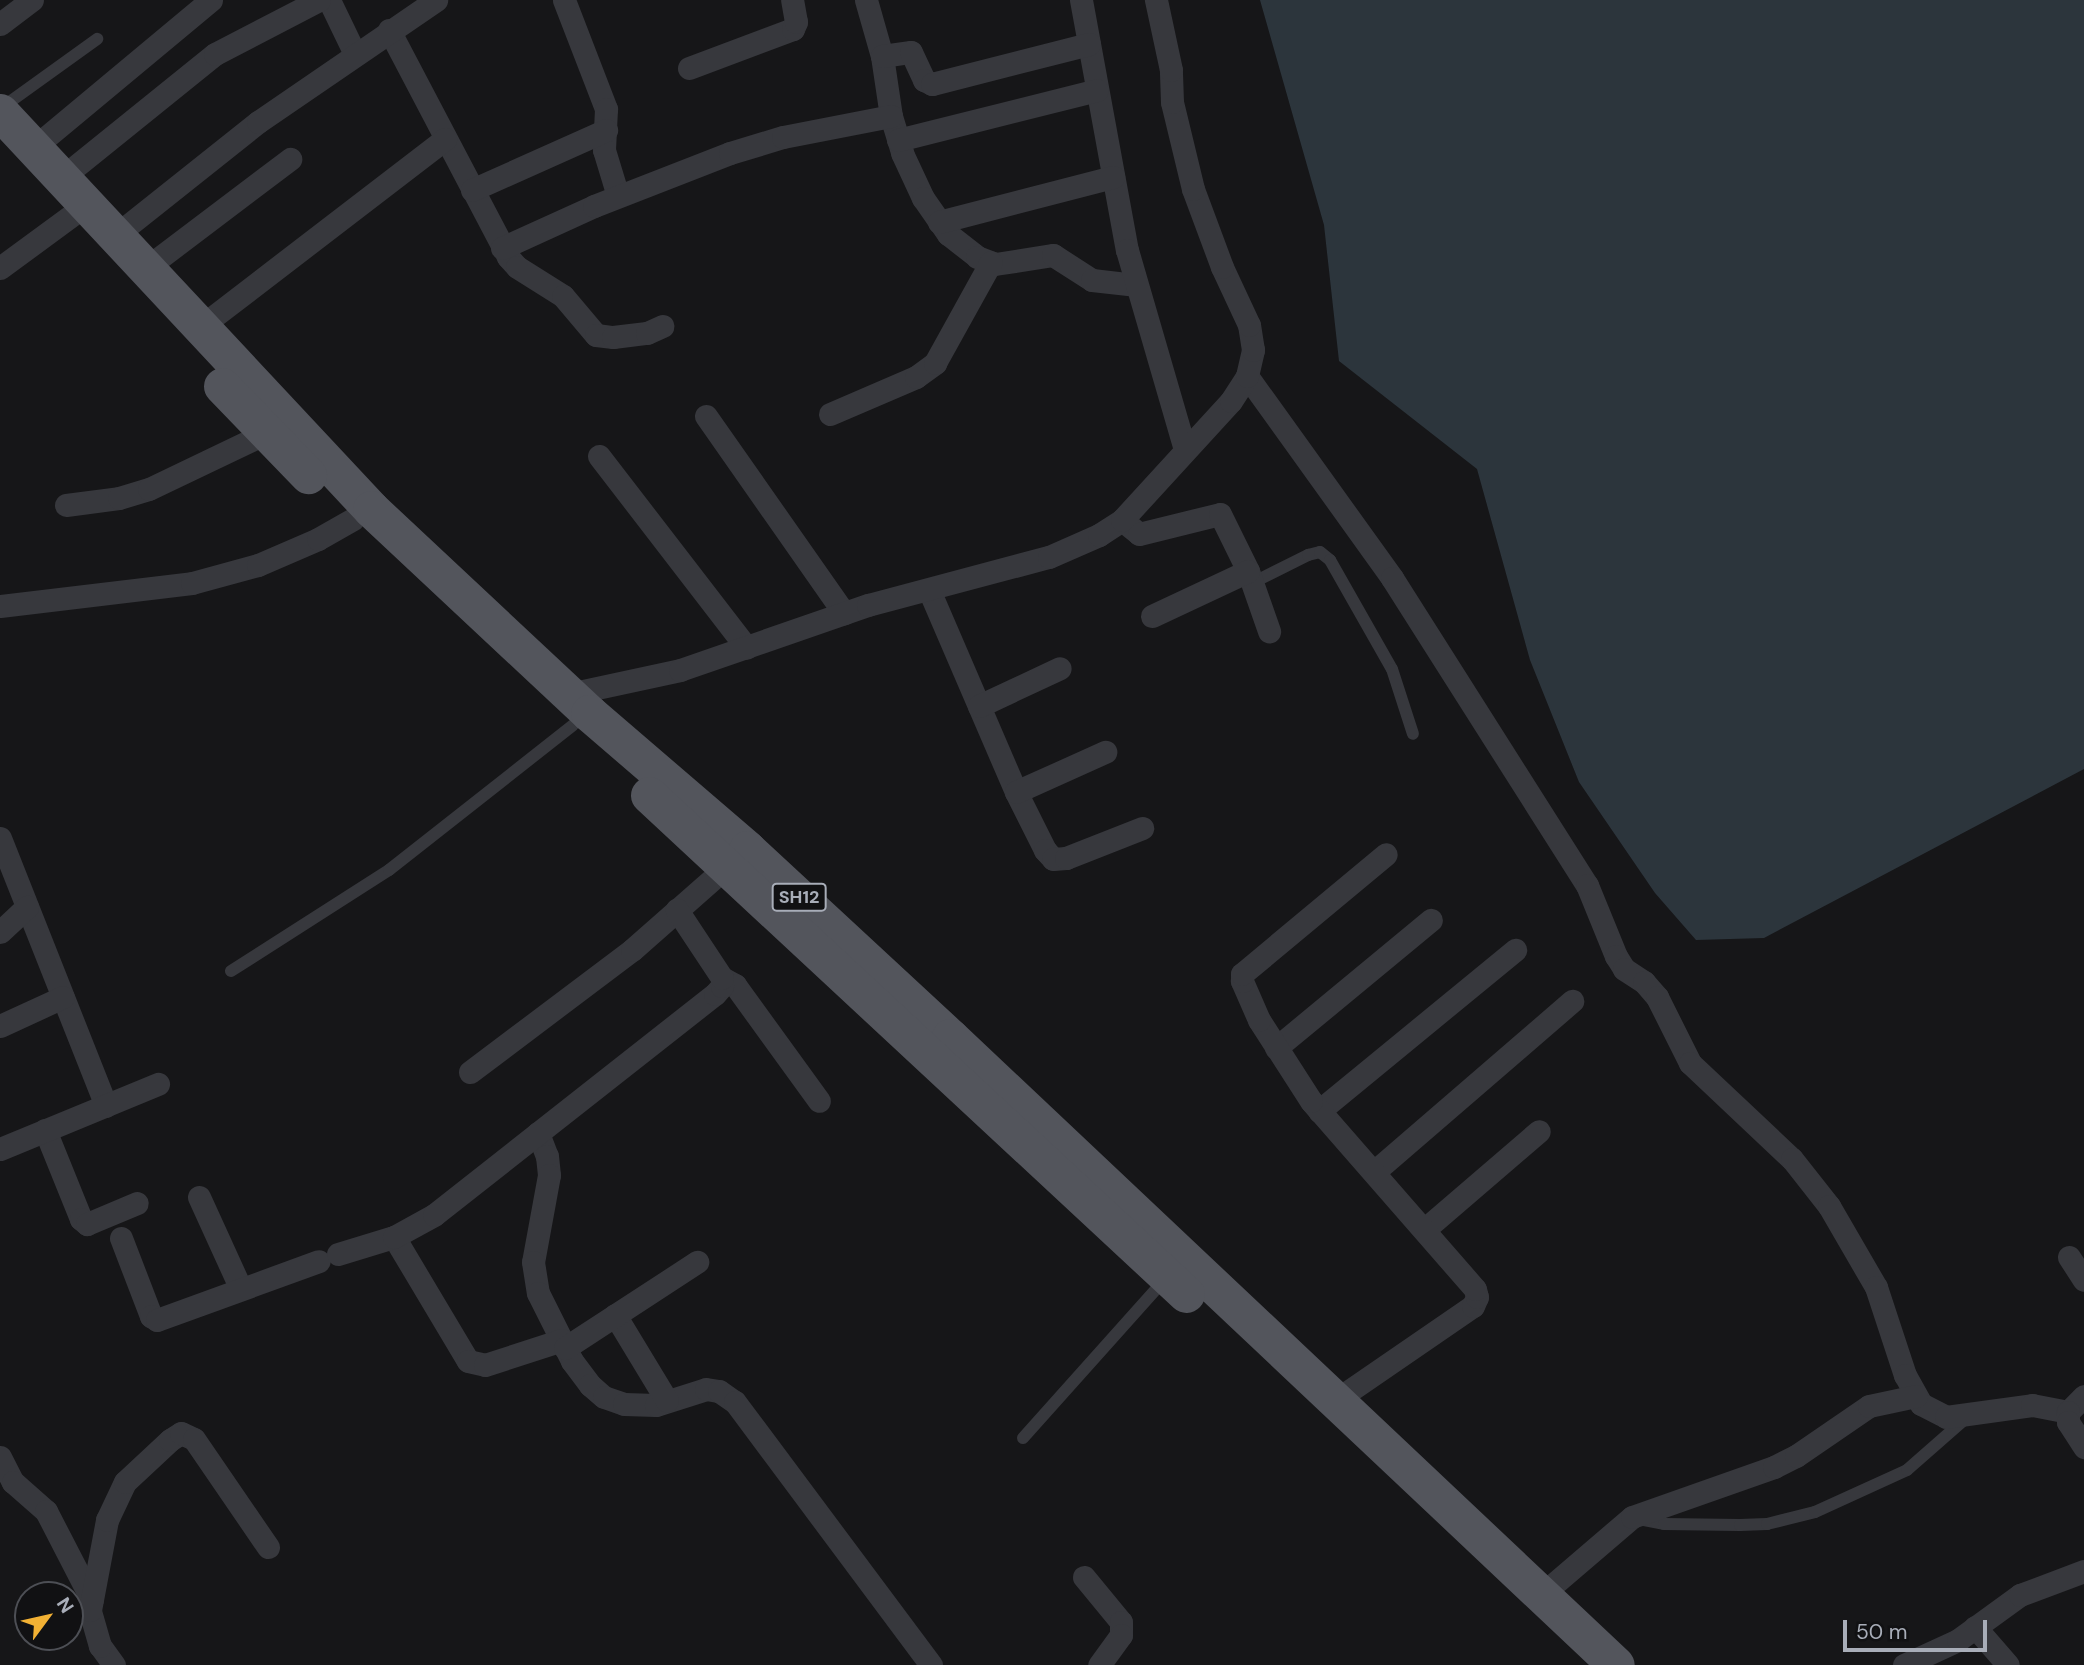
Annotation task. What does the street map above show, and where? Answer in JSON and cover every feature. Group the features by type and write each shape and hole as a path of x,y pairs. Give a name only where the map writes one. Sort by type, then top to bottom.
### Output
{"main road":[{"name":"SH12","path":"0,111 16,148 60,179 76,212 116,235 371,509 571,709 747,849 1175,1267 1336,1400 1616,1665"},
{"path":"16,148 76,212 266,433 353,519 571,709 726,867 1175,1267 1580,1665"}],"street":[{"path":"0,24 32,0"},
{"path":"16,148 211,0"},
{"path":"60,179 215,54 319,0"},
{"path":"329,0 355,54"},
{"path":"116,235 258,122 436,0"},
{"path":"564,0 603,98 606,131 604,150 618,197"},
{"path":"689,68 793,29 796,22 792,0"},
{"path":"866,0 882,56 891,116 898,140 923,198 948,234 977,257 991,262 1006,263 1053,255 1092,280 1135,285"},
{"path":"1081,0 1135,285 1185,449"},
{"path":"571,709 844,613 1049,557 1099,535 1141,503 1185,449 1231,401 1247,376 1253,350 1249,325 1222,268 1193,188 1172,102 1171,70 1156,0"},
{"path":"389,30 502,248 517,267 563,296 596,335 647,333 663,326"},
{"path":"882,56 911,52 924,80 932,84 1089,44"},
{"path":"898,140 1097,90"},
{"path":"502,248 618,197 730,153 783,137 891,116"},
{"path":"472,190 606,131"},
{"path":"200,327 445,139"},
{"path":"146,268 290,159"},
{"path":"939,222 1113,177"},
{"path":"0,268 76,212"},
{"path":"830,414 916,377 935,363 991,262"},
{"path":"1247,376 1392,578 1587,885 1624,969 1644,982 1657,997 1690,1063 1792,1159 1829,1206 1875,1287 1905,1375 1916,1396 1930,1411 1946,1417 2032,1405 2076,1404 2068,1422 2084,1447"},
{"path":"706,416 844,613"},
{"path":"66,505 119,498 149,489 266,433"},
{"path":"599,456 747,648"},
{"path":"1122,520 1139,534 1220,514 1250,577 1269,631"},
{"path":"0,606 192,583 258,565 318,539 353,519"},
{"path":"1152,616 1250,577"},
{"path":"929,590 1016,792 1045,850 1054,859 1066,858 1142,828"},
{"path":"979,706 1060,668"},
{"path":"1016,792 1105,752"},
{"path":"0,838 106,1106"},
{"path":"1336,1400 1473,1306 1477,1297 1475,1289 1320,1111 1259,1020 1242,981 1242,974 1386,854"},
{"path":"470,1072 632,950 726,867"},
{"path":"0,932 27,907"},
{"path":"677,910 722,978 735,985 819,1101"},
{"path":"1276,1048 1431,920"},
{"path":"1320,1111 1515,950"},
{"path":"121,1238 151,1315 156,1320 328,1257 394,1237 434,1214 715,994 722,986 722,978"},
{"path":"0,1026 63,997"},
{"path":"1374,1172 1572,1001"},
{"path":"0,1149 158,1084"},
{"path":"45,1130 81,1219 86,1224 137,1203"},
{"path":"1424,1229 1539,1132"},
{"path":"538,1133 547,1156 549,1175 533,1262 538,1293 564,1344 590,1385 604,1397 624,1404 656,1405 706,1389 719,1391 734,1402 931,1665"},
{"path":"199,1197 241,1289"},
{"path":"394,1237 468,1361 485,1365 564,1344 697,1262"},
{"path":"2068,1257 2084,1280"},
{"path":"615,1315 667,1401"},
{"path":"1542,1595 1632,1517 1796,1456 1869,1406 1916,1396"},
{"path":"114,1665 94,1631 90,1610 114,1501 125,1482 181,1433 194,1439 268,1547"},
{"path":"0,1457 6,1484 46,1511 92,1600"},
{"path":"1904,1665 1958,1640 2020,1595 2084,1571"},
{"path":"1084,1577 1121,1622 1121,1635 1099,1665"},
{"path":"1975,1626 2008,1665"}],"lane":[{"path":"0,111 97,39"},
{"path":"1250,577 1321,552 1330,560 1392,669 1413,734"},
{"path":"231,971 389,870 571,709"},
{"path":"1023,1438 1175,1267"},
{"path":"1632,1517 1664,1524 1740,1525 1767,1524 1815,1512 1907,1470 1969,1415"}],"shaded area":[{"path":"1260,0 2084,0 2084,769 1764,938 1696,940 1655,893 1579,782 1530,660 1477,469 1339,361 1324,225"}]}
